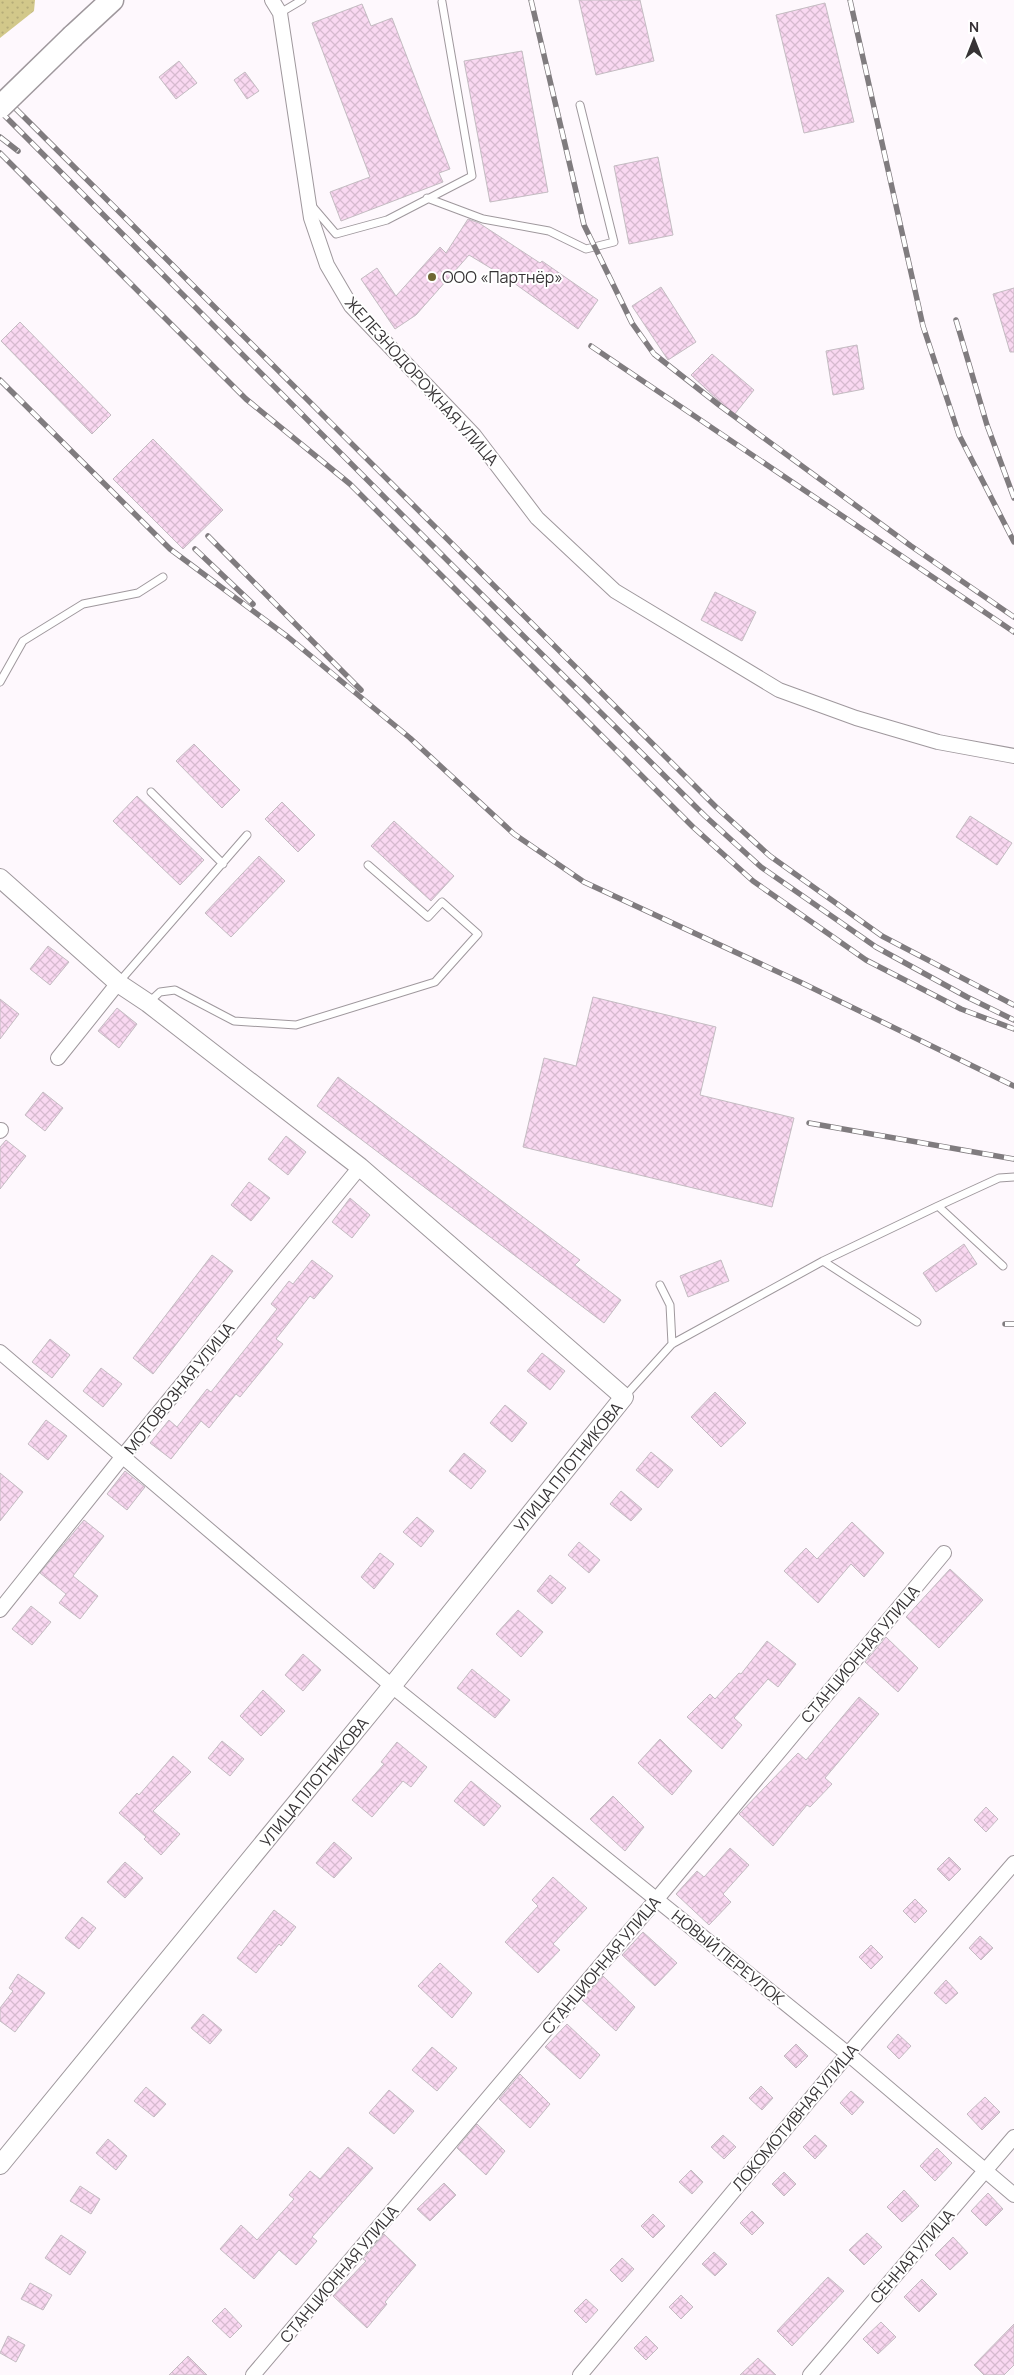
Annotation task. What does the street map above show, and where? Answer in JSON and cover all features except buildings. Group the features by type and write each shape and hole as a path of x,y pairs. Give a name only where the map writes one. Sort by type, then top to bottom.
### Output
{"main road":[{"path":"0,106 112,0"}],"street":[{"name":"ЖЕЛЕЗНОДОРОЖНАЯ УЛИЦА","path":"272,0 280,13 311,218 328,265 351,306 474,435 537,518 614,591 779,690 856,718 938,742 1014,756"},
{"path":"0,878 118,983 148,1003 360,1167 624,1397"},
{"path":"58,1058 118,983"},
{"name":"МОТОВОЗНАЯ УЛИЦА","path":"0,1610 122,1456 360,1167"},
{"name":"НОВЫЙ ПЕРЕУЛОК","path":"0,1352 392,1686 848,2054 1014,2195"},
{"name":"УЛИЦА ПЛОТНИКОВА","path":"0,2165 392,1686 624,1397"},
{"name":"СТАНЦИОННАЯ УЛИЦА","path":"253,2375 656,1900 944,1553"},
{"name":"ЛОКОМОТИВНАЯ УЛИЦА","path":"580,2375 848,2054 1014,1863"},
{"name":"СЕННАЯ УЛИЦА","path":"810,2375 1014,2138"}],"lane":[{"path":"280,13 302,0"},
{"path":"308,202 336,234 387,220 472,176 442,2"},
{"path":"427,198 483,219 548,231 586,249 614,242 580,105"},
{"path":"0,682 23,641 83,604 138,593 163,577"},
{"path":"151,792 222,864"},
{"path":"118,983 247,835"},
{"path":"148,1003 160,992 175,990 234,1021 296,1025 434,982 478,934 442,902 428,916 368,865"},
{"path":"624,1397 672,1344 823,1261 999,1178 1014,1177"},
{"path":"938,1206 1003,1266"},
{"path":"823,1261 918,1322"},
{"path":"660,1285 670,1305 672,1344"}],"shaded area":[{"path":"0,0 35,0 34,11 0,38"}],"railway":[{"path":"531,0 584,225 632,323 654,354 719,405 911,546 1014,617"},
{"path":"850,0 923,326 959,435 1014,542"},
{"path":"0,93 716,807 770,856 882,936 1014,1005"},
{"path":"0,111 454,567 705,816 761,867 876,947 967,997 1014,1020"},
{"path":"0,137 18,151"},
{"path":"0,153 246,399 350,484 693,827 753,881 866,960 961,1009 1014,1029"},
{"path":"956,320 987,425 1014,498"},
{"path":"591,346 1014,632"},
{"path":"0,380 170,549 288,637 410,738 514,834 584,882 802,983 1014,1086"},
{"path":"208,536 361,690"},
{"path":"195,549 253,604"},
{"path":"809,1123 1014,1159"},
{"path":"1005,1324 1014,1324"}],"place":[{"name":"ООО «Партнёр»","path":"432,277"}]}
